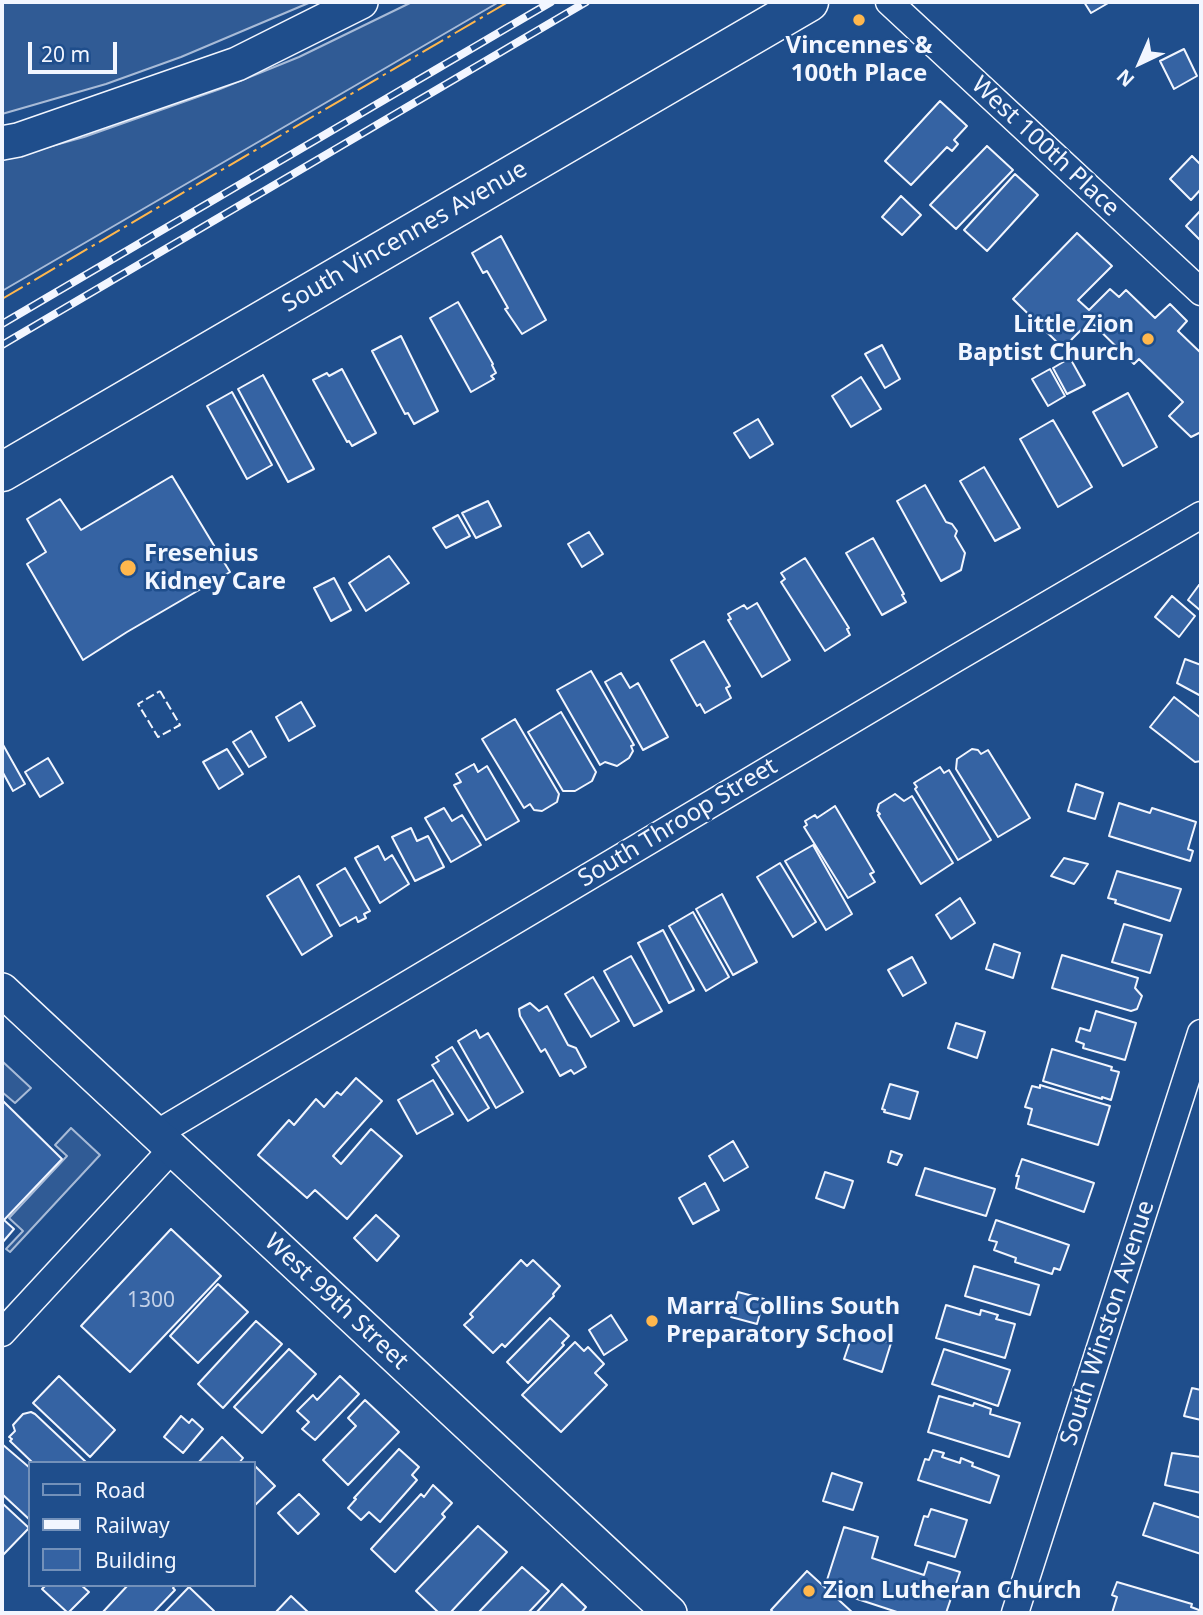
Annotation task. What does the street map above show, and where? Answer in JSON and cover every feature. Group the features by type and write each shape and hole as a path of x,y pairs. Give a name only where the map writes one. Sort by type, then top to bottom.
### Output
{"main road":[{"name":"South Vincennes Avenue","path":"2,472 808,2"}],"street":[{"path":"2,143 18,140 237,64 360,2"},
{"name":"West 100th Place","path":"890,2 1201,292"},
{"name":"South Throop Street","path":"2,1333 164,1141 929,674 1201,515"},
{"name":"West 99th Street","path":"2,990 670,1613"},
{"name":"South Winston Avenue","path":"1015,1613 1201,1033"}],"shaded area":[{"path":"2,2 311,2 181,57 106,84 2,114"},
{"path":"412,2 499,2 2,291 2,160 84,137 220,89 299,57"},
{"path":"2,1061 31,1088 15,1103 2,1092"},
{"path":"71,1128 100,1155 10,1252 6,1249 23,1231 9,1218 67,1156 55,1145"}],"building":[{"path":"1084,2 1110,2 1091,13"},
{"path":"1184,49 1197,76 1174,89 1160,61"},
{"path":"940,101 967,126 954,140 958,144 952,151 947,147 911,185 885,161"},
{"path":"987,146 1013,170 956,229 930,205"},
{"path":"1192,156 1201,165 1201,189 1191,200 1170,179"},
{"path":"1015,174 1038,195 987,251 964,230"},
{"path":"901,196 921,215 902,235 882,217"},
{"path":"1201,210 1201,241 1186,226"},
{"name":"Little Zion Baptist Church","path":"1077,233 1112,266 1078,300 1089,310 1110,289 1119,297 1126,290 1155,318 1170,304 1187,321 1178,331 1201,353 1201,432 1191,437 1169,416 1183,402 1139,359 1134,364 1090,321 1063,348 1013,299"},
{"path":"501,236 546,320 522,334 505,309 508,308 487,271 483,273 472,253"},
{"path":"458,302 496,373 491,376 494,379 471,392 430,318"},
{"path":"401,336 438,411 414,424 408,413 405,414 372,351"},
{"path":"882,345 900,379 885,388 865,354"},
{"path":"1070,358 1085,385 1067,394 1053,368"},
{"path":"342,369 376,433 352,446 347,442 313,380"},
{"path":"1050,369 1065,396 1048,406 1032,379"},
{"path":"263,375 314,469 288,482 238,389"},
{"path":"861,377 881,409 851,427 832,396"},
{"path":"232,392 272,465 247,479 207,406"},
{"path":"1128,393 1157,447 1123,466 1093,412"},
{"path":"758,419 773,444 750,458 734,433"},
{"path":"1053,420 1092,487 1058,507 1020,439"},
{"path":"984,467 1020,528 995,541 960,481"},
{"name":"Fresenius Kidney Care","path":"172,476 230,572 83,660 27,564 46,552 27,519 60,499 81,530"},
{"path":"925,485 946,522 952,524 957,531 955,536 965,553 961,570 941,581 897,501"},
{"path":"488,501 501,526 476,538 462,513"},
{"path":"458,515 470,536 446,548 433,528"},
{"path":"589,532 603,554 582,567 568,544"},
{"path":"873,538 906,602 882,615 846,553"},
{"path":"389,556 409,583 366,611 349,583"},
{"path":"805,558 849,628 847,629 850,635 825,651 781,582 785,579 781,573"},
{"path":"334,578 351,610 331,621 314,588"},
{"path":"1199,585 1201,587 1201,611 1188,600"},
{"path":"1172,596 1195,616 1179,637 1155,617"},
{"path":"757,603 790,660 762,677 728,620 731,619 728,614 744,605 747,609"},
{"path":"704,641 730,686 726,688 731,698 705,713 700,704 697,706 671,660"},
{"path":"1185,659 1201,665 1201,696 1177,683"},
{"path":"591,671 634,745 631,746 633,751 629,758 617,766 605,762 600,765 557,690"},
{"path":"621,673 630,688 638,683 668,737 643,750 605,682"},
{"path":"1174,697 1201,718 1201,761 1195,762 1150,727"},
{"path":"301,702 315,726 289,741 276,717"},
{"path":"561,712 596,772 592,781 575,791 563,791 528,732"},
{"path":"515,719 559,794 557,802 542,811 534,810 530,804 524,808 482,739"},
{"path":"251,731 266,757 249,767 233,742"},
{"path":"2,743 25,784 13,791 2,771"},
{"path":"227,749 243,774 219,789 203,762"},
{"path":"972,749 981,754 988,750 1030,818 998,837 956,769 957,759"},
{"path":"48,758 63,783 40,797 25,772"},
{"path":"474,764 478,772 487,766 519,821 486,840 454,785 461,782 456,774"},
{"path":"940,767 944,773 949,770 991,840 958,860 915,789 917,787 914,783"},
{"path":"1076,784 1103,793 1095,819 1068,811"},
{"path":"895,794 904,801 912,796 953,863 921,884 878,815 879,804"},
{"path":"1119,803 1150,813 1152,808 1196,822 1188,849 1193,851 1190,861 1109,836"},
{"path":"835,806 874,872 870,874 875,882 848,898 804,827 807,825 805,821 815,815 817,818"},
{"path":"444,808 452,821 462,815 481,845 451,862 425,818"},
{"path":"411,828 417,841 428,836 444,867 415,881 392,837"},
{"path":"813,845 852,914 826,930 785,861"},
{"path":"378,846 385,860 392,855 409,884 380,903 355,858"},
{"path":"1064,858 1088,864 1074,884 1051,876"},
{"path":"780,863 816,922 793,937 757,877"},
{"path":"345,868 370,911 364,914 366,918 358,922 356,917 340,926 317,885"},
{"path":"1117,871 1181,889 1170,921 1115,903 1116,900 1108,898"},
{"path":"299,876 332,936 302,955 267,896"},
{"path":"722,894 757,962 733,975 696,909"},
{"path":"960,898 975,923 951,939 936,915"},
{"path":"693,912 729,977 706,991 669,926"},
{"path":"1124,924 1162,935 1150,973 1112,962"},
{"path":"663,930 694,990 669,1003 638,943"},
{"path":"994,944 1020,953 1013,978 986,969"},
{"path":"1062,955 1138,978 1135,988 1142,996 1137,1009 1131,1011 1052,988"},
{"path":"631,956 662,1011 634,1026 604,971"},
{"path":"912,957 926,983 903,996 888,970"},
{"path":"593,977 619,1021 591,1037 565,994"},
{"path":"530,1003 539,1011 547,1006 568,1045 576,1048 586,1067 574,1074 571,1070 560,1076 545,1049 541,1052 520,1016 519,1009"},
{"path":"1096,1011 1136,1023 1125,1060 1083,1048 1084,1044 1076,1041 1080,1028 1090,1031"},
{"path":"956,1023 985,1032 977,1058 948,1048"},
{"path":"476,1030 480,1038 488,1033 523,1092 496,1108 458,1041"},
{"path":"452,1047 489,1108 468,1121 432,1065 439,1061 436,1057"},
{"path":"1052,1049 1112,1067 1111,1070 1119,1072 1111,1100 1043,1081"},
{"path":"356,1078 382,1101 333,1156 341,1164 371,1129 402,1156 347,1219 315,1190 307,1198 258,1155 289,1120 294,1125 316,1099 324,1107 337,1092 341,1095"},
{"path":"433,1080 453,1114 417,1134 398,1100"},
{"path":"890,1084 918,1092 910,1119 884,1112 882,1109"},
{"path":"1040,1085 1110,1106 1098,1145 1028,1124 1032,1109 1025,1107 1032,1086 1040,1088"},
{"path":"2,1100 62,1159 4,1220 14,1229 2,1243"},
{"path":"733,1141 748,1167 724,1181 709,1156"},
{"path":"891,1151 902,1155 897,1165 888,1162"},
{"path":"1022,1159 1094,1183 1084,1212 1016,1188 1019,1176 1016,1176"},
{"path":"925,1168 995,1189 986,1216 916,1195"},
{"path":"825,1172 853,1181 844,1208 816,1198"},
{"path":"705,1183 719,1210 693,1224 679,1198"},
{"path":"376,1215 399,1236 377,1261 354,1238"},
{"path":"996,1220 1069,1245 1060,1270 1054,1268 1052,1274 1015,1262 1016,1258 994,1250 997,1242 989,1240"},
{"path":"171,1229 221,1276 130,1372 81,1326"},
{"path":"521,1260 527,1266 533,1260 560,1286 554,1296 505,1347 502,1344 493,1353 464,1325 473,1317 470,1314"},
{"path":"974,1266 1039,1285 1030,1315 965,1296"},
{"path":"218,1284 248,1312 198,1363 170,1336"},
{"path":"738,1292 764,1299 757,1324 731,1317"},
{"path":"946,1305 980,1315 981,1310 998,1315 996,1319 1015,1324 1005,1358 936,1338"},
{"path":"611,1315 627,1340 604,1355 589,1330"},
{"path":"550,1318 569,1336 562,1343 564,1345 528,1383 507,1362"},
{"path":"256,1321 282,1344 223,1408 198,1384"},
{"path":"854,1330 891,1343 882,1372 844,1359"},
{"path":"575,1342 584,1351 588,1347 604,1364 595,1373 607,1385 561,1432 522,1395"},
{"path":"289,1349 316,1374 262,1433 234,1407"},
{"path":"944,1349 1010,1370 998,1406 932,1384"},
{"path":"59,1376 115,1430 90,1457 33,1403"},
{"path":"340,1376 359,1394 315,1440 302,1429 309,1422 297,1411 313,1395 317,1400"},
{"path":"1192,1388 1201,1390 1201,1420 1184,1416"},
{"path":"939,1396 973,1406 974,1403 991,1409 990,1414 1020,1423 1009,1457 928,1432"},
{"path":"365,1400 399,1432 348,1485 323,1460 356,1426 348,1418"},
{"path":"23,1414 35,1414 85,1461 31,1461 9,1437 15,1431 13,1425"},
{"path":"181,1416 189,1423 192,1419 203,1429 183,1453 164,1437"},
{"path":"222,1437 243,1458 241,1461 200,1461"},
{"path":"2,1444 28,1466 28,1518 2,1494"},
{"path":"399,1449 419,1467 412,1475 417,1480 380,1522 369,1512 361,1520 348,1508"},
{"path":"933,1450 944,1453 942,1457 960,1463 961,1458 973,1463 972,1466 999,1476 990,1503 918,1480 925,1459 929,1460"},
{"path":"1172,1453 1201,1457 1201,1493 1165,1485"},
{"path":"256,1467 275,1486 256,1504"},
{"path":"832,1473 862,1483 853,1510 823,1501"},
{"path":"433,1485 452,1503 442,1514 445,1517 395,1572 371,1549 421,1494 424,1497"},
{"path":"299,1494 319,1514 298,1534 278,1513"},
{"path":"2,1503 28,1529 2,1554"},
{"path":"1154,1503 1201,1518 1201,1554 1143,1535"},
{"path":"931,1509 967,1520 955,1557 915,1545 924,1516 928,1517"},
{"path":"478,1526 507,1552 450,1613 439,1613 416,1591"},
{"path":"844,1527 878,1537 872,1558 924,1575 928,1562 960,1572 946,1613 900,1613 839,1593 827,1580"},
{"path":"522,1567 549,1591 528,1613 478,1613"},
{"name":"Zion Lutheran Church","path":"807,1571 853,1613 774,1613 771,1610"},
{"path":"1117,1582 1192,1604 1191,1607 1199,1610 1198,1613 1112,1613 1117,1597 1112,1595"},
{"path":"562,1584 586,1607 581,1613 536,1613"},
{"path":"83,1587 89,1592 68,1613 42,1589"},
{"path":"126,1587 174,1587 175,1590 153,1613 102,1613"},
{"path":"189,1587 214,1611 164,1613"},
{"path":"291,1596 309,1613 275,1613"}],"railway":[{"path":"2,324 551,2"},
{"path":"2,345 586,2"}],"fence":[{"path":"160,691 180,725 158,737 138,704 160,691"}],"power":[{"path":"2,299 508,2"}],"place":[{"name":"Vincennes & 100th Place","path":"859,20"},
{"name":"Little Zion Baptist Church","path":"1148,339"},
{"name":"Fresenius Kidney Care","path":"128,568"},
{"name":"Marra Collins South Preparatory School","path":"652,1321"},
{"name":"Zion Lutheran Church","path":"809,1591"}]}
